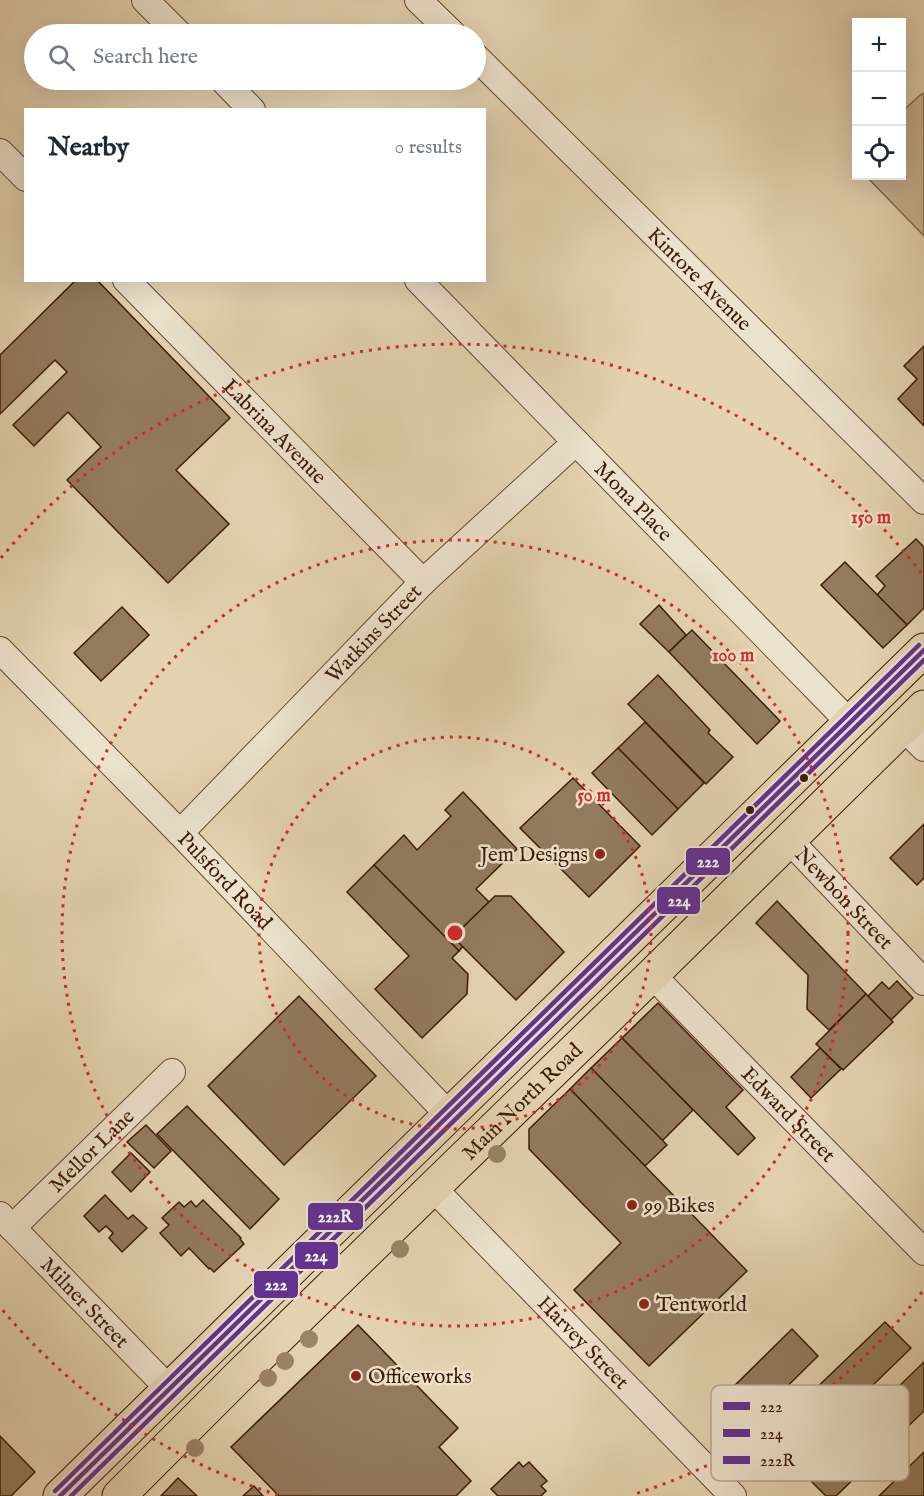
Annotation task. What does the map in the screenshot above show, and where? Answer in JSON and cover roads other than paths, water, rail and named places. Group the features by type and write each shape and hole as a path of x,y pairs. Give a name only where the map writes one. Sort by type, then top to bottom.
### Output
{"highway":[{"name":"Main North Road","path":"60,1496 924,650"},
{"name":"Main North Road","path":"118,1496 789,840 917,727"},
{"path":"759,810 789,840"},
{"path":"623,945 652,975"},
{"path":"448,1114 479,1144"},
{"path":"404,1159 434,1189"},
{"path":"169,1389 197,1417"}],"street":[{"path":"145,0 169,24"},
{"path":"418,0 443,24"},
{"name":"Kintore Avenue","path":"486,67 924,501"},
{"path":"233,90 250,108"},
{"path":"0,152 24,176"},
{"name":"Labrina Avenue","path":"128,282 423,582"},
{"name":"Mona Place","path":"420,282 850,723"},
{"name":"Watkins Street","path":"180,833 423,582 576,442"},
{"name":"Pulsford Road","path":"0,650 180,833 448,1114"},
{"name":"Newbon Street","path":"789,840 924,982"},
{"name":"Edward Street","path":"652,975 924,1252"},
{"name":"Mellor Lane","path":"6,1222 172,1072"},
{"name":"Harvey Street","path":"434,1189 711,1473"},
{"name":"Milner Street","path":"6,1222 169,1389"},
{"name":"Harvey Street","path":"718,1481 733,1496"}],"place":[{"name":"Jem Designs","path":"600,854"},
{"name":"99 Bikes","path":"632,1205"},
{"name":"Tentworld","path":"644,1304"},
{"name":"Officeworks","path":"356,1376"}]}
